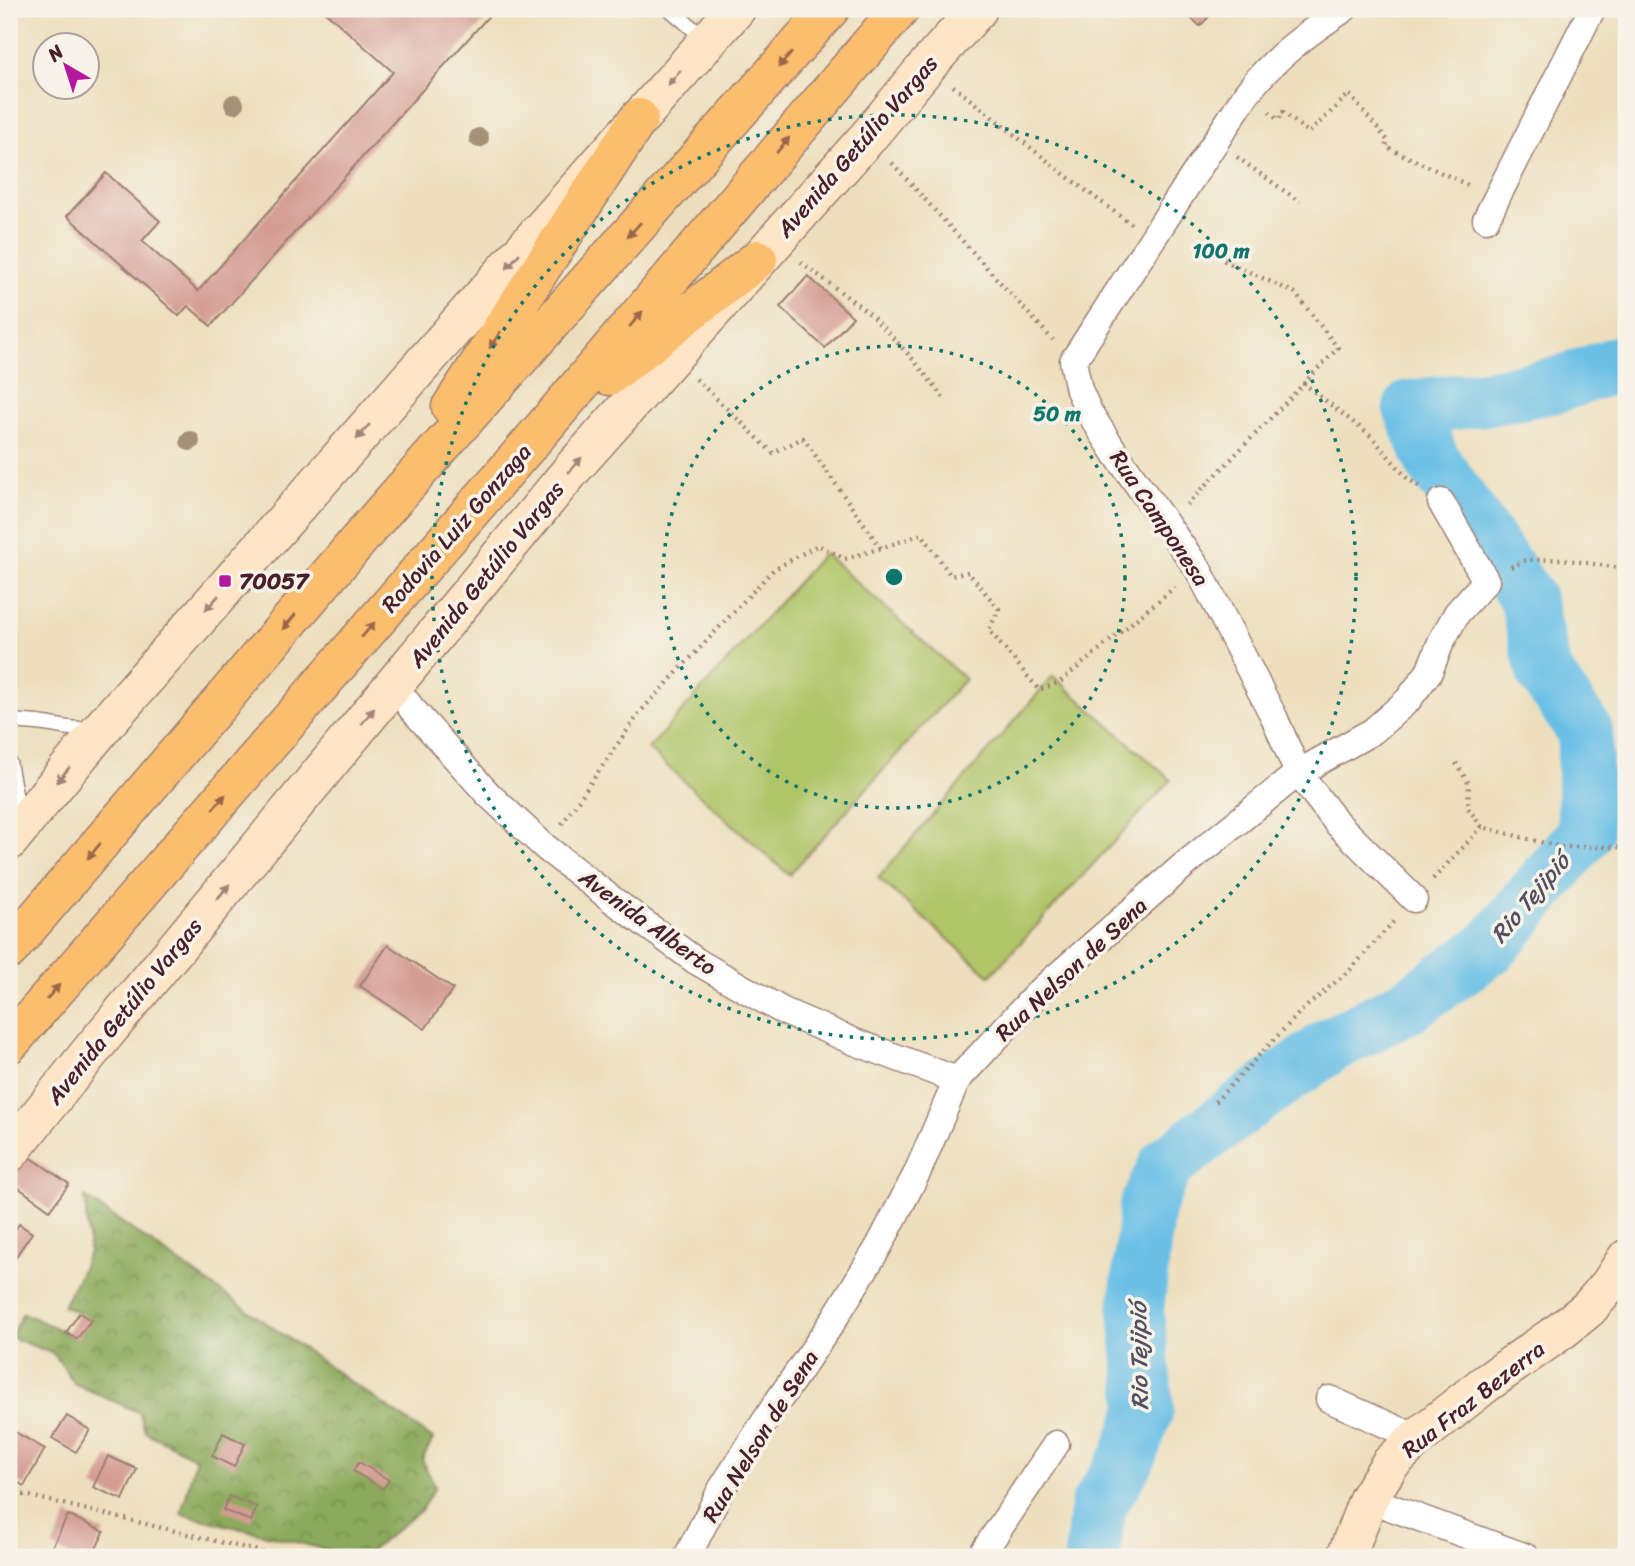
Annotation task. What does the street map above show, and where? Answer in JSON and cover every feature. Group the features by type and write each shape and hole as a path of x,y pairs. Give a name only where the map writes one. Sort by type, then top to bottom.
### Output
{"highway":[{"path":"9,950 382,514 830,9"},
{"name":"Rodovia Luiz Gonzaga","path":"9,1044 544,427 900,9"},
{"path":"382,514 639,118"},
{"path":"544,427 758,259"}],"street":[{"path":"13,836 106,723 736,9"},
{"name":"Avenida Getúlio Vargas","path":"9,1153 573,468 867,138 978,9"},
{"path":"1073,361 1247,93 1273,63 1314,29 1344,9"},
{"path":"1492,209 1592,9"},
{"name":"Rua Camponesa","path":"1073,361 1079,390 1089,412 1198,569 1264,695 1298,773 1338,824 1414,899"},
{"name":"Rua Nelson de Sena","path":"687,1557 723,1488 880,1246 917,1172 957,1080 1038,993 1183,866 1298,773 1373,731 1408,701 1429,672 1457,613 1486,581 1441,502"},
{"name":"Avenida Alberto","path":"394,685 488,794 545,847 696,961 783,1011 855,1042 957,1080"},
{"name":"Rua Fraz Bezerra","path":"1346,1557 1368,1499 1390,1464 1417,1438 1485,1384 1588,1309 1626,1259"},
{"path":"1329,1399 1417,1438"},
{"path":"979,1557 1056,1444"},
{"path":"1368,1499 1526,1557"}],"lane":[{"path":"670,9 707,41"},
{"path":"9,721 68,729 87,729 106,723"},
{"path":"9,762 16,799 13,836"}],"path":[{"path":"927,66 1152,240"},
{"path":"1247,93 1278,120 1283,112 1309,133 1349,94 1388,141 1385,147 1492,209"},
{"path":"867,138 1073,361"},
{"path":"1217,142 1300,202"},
{"path":"798,259 870,314 911,357 944,398"},
{"path":"1167,526 1338,348 1295,293 1223,260"},
{"path":"694,378 773,453 803,438 881,548"},
{"path":"1303,383 1372,437 1407,478 1441,502"},
{"path":"545,847 640,712 773,570 818,545 845,559 922,534 951,576 968,572 999,609 989,630 1039,690 1060,682 1198,569"},
{"path":"1526,560 1561,559 1626,569"},
{"path":"1456,763 1469,784 1468,808 1482,827 1560,847 1626,847"},
{"path":"1215,1102 1301,1011 1351,969 1482,827"},
{"path":"9,1494 40,1498 282,1557"}],"green space":[{"path":"824,553 965,679 789,875 648,749"},
{"path":"1053,676 1171,780 990,976 878,878"},
{"path":"85,1197 433,1439 422,1460 435,1487 421,1510 363,1557 181,1514 196,1458 145,1432 140,1413 75,1384 54,1354 10,1337 23,1313 77,1338 79,1313 63,1306 89,1251"}],"building":[{"path":"322,9 495,9 211,326 188,306 179,316 67,216 106,173 160,221 142,241 198,291 393,72"},
{"path":"1181,9 1216,9 1200,26"},
{"path":"808,276 853,317 825,348 780,307"},
{"path":"388,945 453,989 425,1029 360,986"},
{"path":"26,1154 69,1184 50,1210 9,1181 9,1177"},
{"path":"19,1224 32,1233 12,1262 9,1260 9,1239"},
{"path":"79,1313 91,1320 77,1339 66,1333"},
{"path":"67,1416 90,1430 76,1452 52,1438"},
{"path":"15,1432 45,1449 24,1486 9,1477 9,1444"},
{"path":"223,1433 245,1444 234,1467 212,1456"},
{"path":"108,1456 137,1469 123,1500 93,1487"},
{"path":"359,1462 389,1480 383,1489 353,1471"},
{"path":"229,1496 257,1507 251,1521 223,1510"},
{"path":"68,1515 104,1532 92,1557 74,1557 52,1547"}],"waterway":[{"name":"Rio Tejipió","path":"1092,1557 1098,1506 1127,1460 1146,1409 1136,1311 1147,1206 1167,1164 1331,1045 1407,1006 1492,946 1585,833 1585,731 1544,672 1527,598 1432,460 1411,408 1557,385 1626,361"}],"place":[{"name":"70057","path":"225,581"}]}
